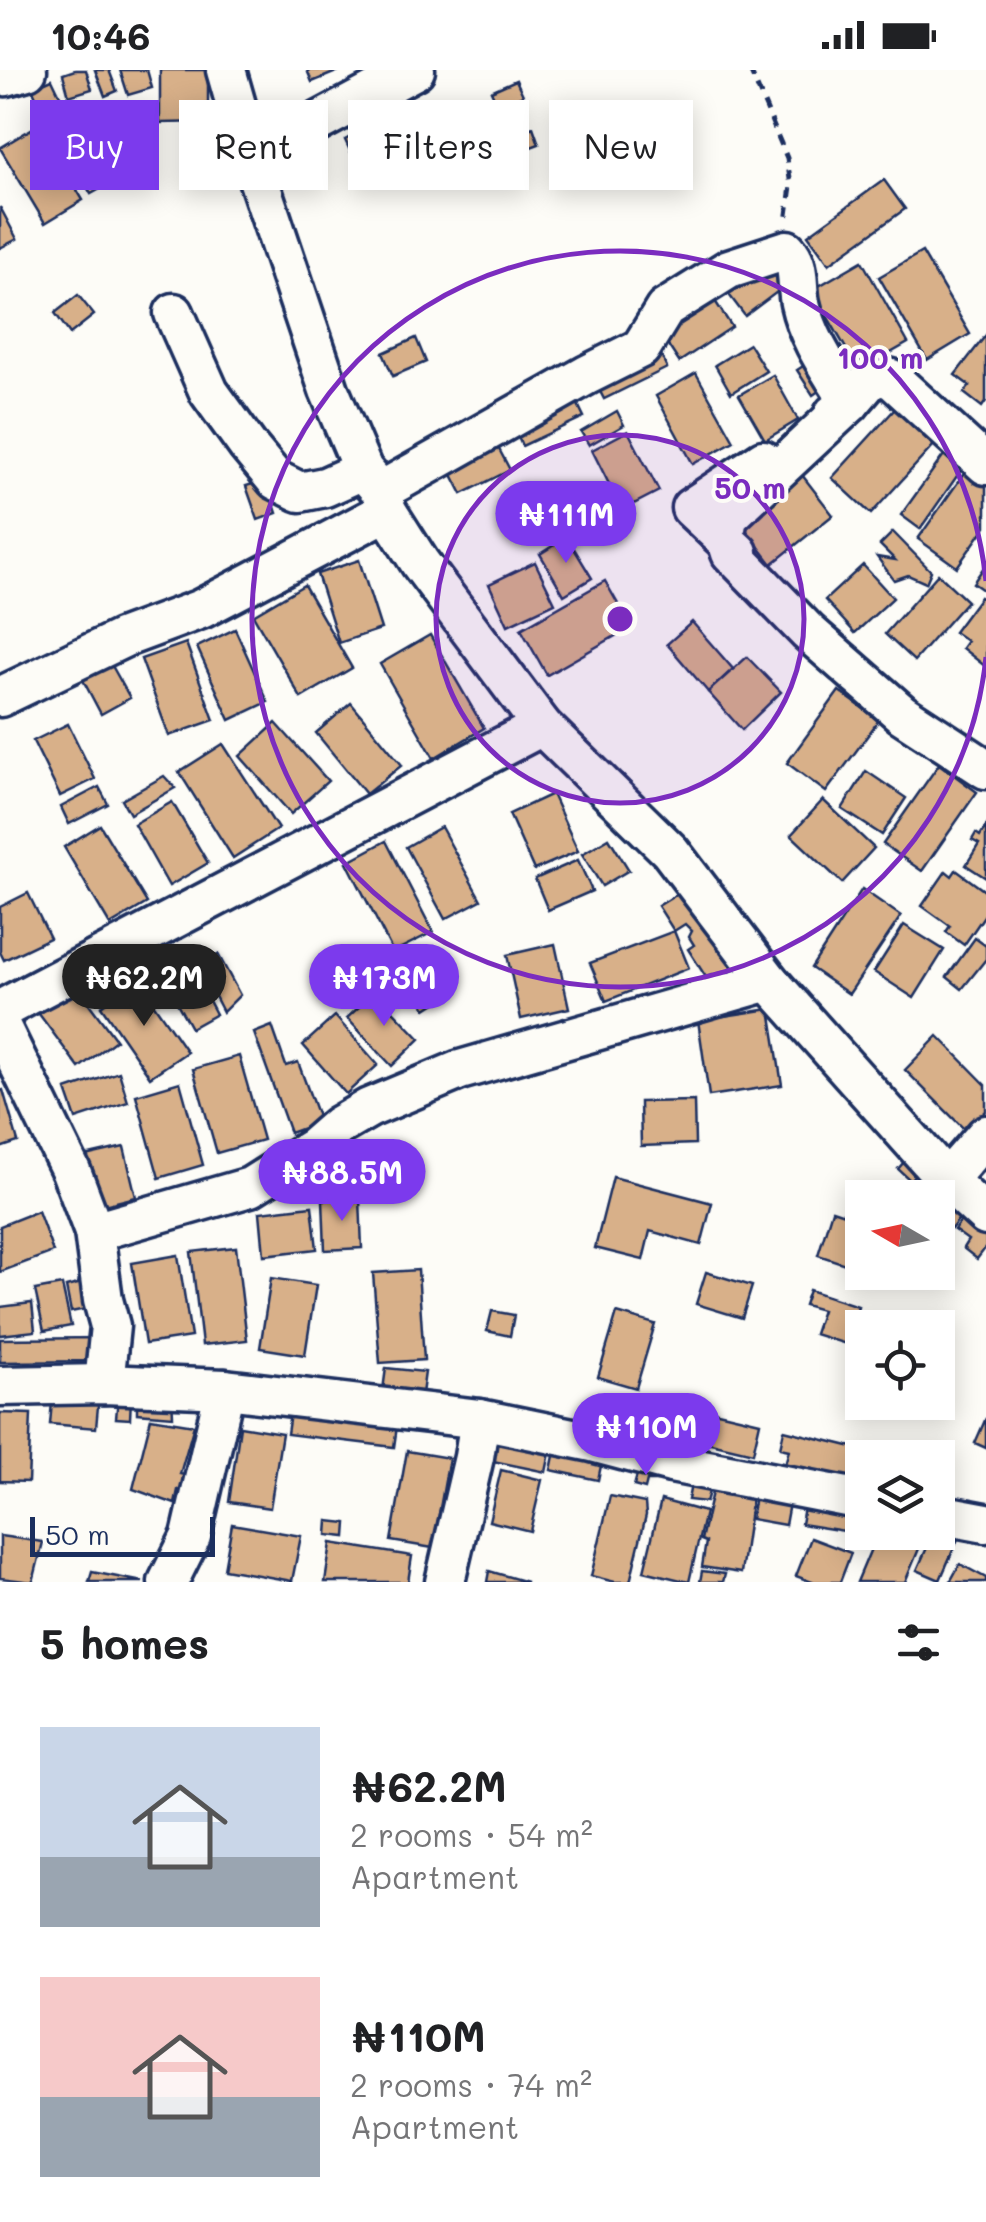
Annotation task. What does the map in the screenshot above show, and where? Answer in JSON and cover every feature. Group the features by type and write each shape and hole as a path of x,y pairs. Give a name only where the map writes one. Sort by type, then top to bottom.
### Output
{"street":[{"path":"226,70 235,100"},
{"path":"328,117 415,70"},
{"path":"262,190 329,390 377,490 420,563 542,726 670,851 768,981 947,1180 986,1135"},
{"path":"0,696 123,638 201,609 377,490 641,348 664,309 729,270 787,250 794,257 798,299 807,330 850,403"},
{"path":"174,313 209,392 276,480 300,492 324,487 377,490"},
{"path":"986,465 892,379 874,375 850,403 728,517 725,534 731,552 808,632 902,714 986,766"},
{"path":"0,1010 542,726"},
{"path":"94,1232 250,1187 370,1108 460,1070 768,981"},
{"path":"0,1024 71,1171 94,1232 110,1326 104,1384"},
{"path":"955,1187 986,1216"},
{"path":"0,1386 104,1384 225,1389 480,1418 671,1463 845,1497"},
{"path":"168,1582 191,1536 225,1389"},
{"path":"445,1582 480,1418"},
{"path":"955,1517 986,1523"}],"path":[{"path":"750,70 787,158 792,186 786,218 787,250"}],"building":[{"path":"86,70 92,89 69,96 63,74"},
{"path":"95,70 109,70 117,91 105,96"},
{"path":"120,70 147,70 152,88 128,95"},
{"path":"160,70 208,70 208,100 179,100 179,123 160,123"},
{"path":"307,70 341,70 312,82"},
{"path":"52,79 62,100 37,100 32,88"},
{"path":"516,80 523,95 495,100 491,91"},
{"path":"533,127 539,144 529,148 529,129"},
{"path":"30,130 30,190 77,190 83,200 45,223 0,148"},
{"path":"884,180 905,209 829,264 808,235"},
{"path":"0,207 17,239 0,248"},
{"path":"922,252 970,334 927,360 879,277"},
{"path":"770,253 801,274 745,316 724,288"},
{"path":"862,261 908,343 859,371 812,290"},
{"path":"78,295 94,315 70,334 55,313"},
{"path":"715,301 732,327 679,362 662,336"},
{"path":"986,335 986,401 982,407 964,393 970,386 955,375"},
{"path":"416,338 426,362 393,376 383,353"},
{"path":"655,343 667,368 604,399 591,374"},
{"path":"749,344 766,371 731,393 715,365"},
{"path":"826,351 842,375 813,395 797,370"},
{"path":"696,373 734,441 693,464 656,396"},
{"path":"773,375 798,420 765,440 739,395"},
{"path":"569,386 584,417 522,446 508,414"},
{"path":"905,398 944,434 871,514 832,478"},
{"path":"617,411 624,425 589,445 581,432"},
{"path":"628,431 659,491 622,510 592,450"},
{"path":"491,434 510,470 462,494 444,459"},
{"path":"946,452 964,466 920,529 901,515"},
{"path":"970,465 986,476 986,526 957,567 918,539"},
{"path":"799,471 833,515 772,564 738,520"},
{"path":"266,480 277,513 258,520 246,486"},
{"path":"539,486 557,520 522,538 504,504"},
{"path":"893,532 931,571 926,583 908,575 894,580 877,557 895,560 880,545"},
{"path":"567,537 592,578 564,595 540,554"},
{"path":"359,560 381,629 339,643 317,574"},
{"path":"535,562 555,603 508,625 489,584"},
{"path":"986,564 986,592 973,583"},
{"path":"863,565 893,598 855,633 825,600"},
{"path":"938,574 967,601 914,661 885,634"},
{"path":"605,581 631,627 547,675 521,629"},
{"path":"304,585 352,668 301,698 253,615"},
{"path":"980,597 986,601 986,667 962,648 967,641 954,632"},
{"path":"692,622 733,669 708,692 667,644"},
{"path":"235,629 268,702 230,720 197,647"},
{"path":"430,635 484,728 434,758 380,664"},
{"path":"186,643 214,720 169,736 141,659"},
{"path":"747,657 781,692 742,730 708,692"},
{"path":"111,664 130,698 101,714 83,680"},
{"path":"839,691 879,720 826,792 787,763"},
{"path":"351,703 402,765 366,794 316,733"},
{"path":"276,723 328,781 291,814 240,756"},
{"path":"68,724 95,779 60,796 33,741"},
{"path":"223,744 278,829 233,858 179,772"},
{"path":"939,764 977,792 922,871 883,844"},
{"path":"866,771 906,798 882,835 842,809"},
{"path":"164,776 175,788 130,814 122,800"},
{"path":"99,787 108,804 69,824 61,807"},
{"path":"552,794 578,851 534,870 509,814"},
{"path":"823,800 874,848 842,883 791,835"},
{"path":"172,802 208,863 169,886 134,824"},
{"path":"100,825 147,903 110,925 64,847"},
{"path":"986,826 986,878 966,865 979,844 972,840"},
{"path":"441,827 481,900 445,919 406,847"},
{"path":"609,838 629,870 602,886 582,854"},
{"path":"386,841 433,932 393,952 347,862"},
{"path":"578,860 592,891 548,910 535,879"},
{"path":"956,870 986,892 986,913 964,945 946,932 950,926 922,906 946,871 952,876"},
{"path":"862,889 901,916 849,994 811,968"},
{"path":"684,890 739,979 716,993 688,949 694,945 689,937 692,931 685,924 674,931 658,906"},
{"path":"28,893 50,938 4,960 0,952 0,907"},
{"path":"904,925 944,950 914,998 874,972"},
{"path":"674,931 689,968 606,1001 590,963"},
{"path":"975,938 986,946 986,959 962,989 947,977"},
{"path":"555,944 569,1008 521,1019 507,955"},
{"path":"423,949 451,993 426,1009 398,965"},
{"path":"218,954 240,995 223,1012 199,965"},
{"path":"188,961 216,1014 191,1028 162,976"},
{"path":"137,980 187,1052 150,1077 101,1006"},
{"path":"76,986 116,1040 79,1068 39,1014"},
{"path":"375,992 420,1039 392,1066 347,1018"},
{"path":"770,1009 782,1085 709,1096 698,1020"},
{"path":"335,1016 378,1065 346,1094 303,1045"},
{"path":"272,1026 286,1066 298,1062 320,1122 290,1133 254,1033"},
{"path":"938,1036 986,1085 986,1111 966,1131 905,1070"},
{"path":"239,1056 263,1140 217,1153 193,1069"},
{"path":"119,1072 128,1102 76,1119 66,1090"},
{"path":"180,1082 203,1165 159,1178 136,1095"},
{"path":"3,1090 18,1142 0,1148 0,1091"},
{"path":"694,1101 695,1144 641,1146 640,1102"},
{"path":"124,1147 136,1197 96,1207 85,1156"},
{"path":"910,1155 922,1166 910,1180 898,1169"},
{"path":"613,1177 712,1203 701,1245 650,1231 643,1260 595,1248"},
{"path":"360,1199 362,1248 325,1250 323,1200"},
{"path":"955,1199 967,1208 955,1224"},
{"path":"312,1206 317,1249 264,1255 260,1212"},
{"path":"832,1210 845,1214 845,1264 818,1255"},
{"path":"38,1211 53,1252 0,1272 0,1226"},
{"path":"965,1215 986,1230 986,1247 977,1259 963,1248 968,1240 955,1229"},
{"path":"236,1247 247,1340 202,1345 191,1252"},
{"path":"178,1255 191,1337 145,1344 132,1263"},
{"path":"418,1270 424,1360 380,1363 373,1273"},
{"path":"706,1272 752,1286 742,1318 696,1304"},
{"path":"89,1277 95,1307 71,1312 66,1287"},
{"path":"271,1278 316,1285 305,1355 260,1348"},
{"path":"62,1285 71,1326 44,1331 35,1290"},
{"path":"809,1290 858,1306 857,1310 845,1310 845,1344 814,1334 822,1310 804,1305"},
{"path":"32,1303 35,1331 0,1335 0,1307"},
{"path":"492,1311 514,1315 510,1336 487,1331"},
{"path":"617,1313 655,1324 636,1388 598,1377"},
{"path":"101,1338 102,1361 0,1362 0,1339"},
{"path":"386,1368 425,1372 422,1394 383,1390"},
{"path":"53,1391 99,1395 96,1428 50,1424"},
{"path":"137,1396 172,1397 173,1416 137,1413"},
{"path":"642,1397 760,1422 753,1453 681,1436 662,1440 633,1433"},
{"path":"118,1398 131,1398 130,1419 116,1418"},
{"path":"0,1413 31,1414 28,1482 0,1481"},
{"path":"290,1413 397,1426 394,1447 287,1434"},
{"path":"151,1418 194,1425 180,1474 195,1477 193,1494 178,1490 175,1504 133,1489"},
{"path":"986,1418 986,1448 975,1443"},
{"path":"240,1426 282,1433 270,1508 229,1502"},
{"path":"784,1430 845,1445 845,1480 785,1464 789,1450 780,1448"},
{"path":"497,1442 550,1453 546,1472 493,1461"},
{"path":"407,1451 449,1458 433,1548 391,1541"},
{"path":"555,1451 602,1461 598,1480 551,1470"},
{"path":"639,1468 661,1474 659,1481 647,1481 645,1489 634,1486"},
{"path":"501,1470 542,1480 530,1531 489,1521"},
{"path":"692,1479 712,1481 706,1502 688,1500"},
{"path":"713,1488 752,1496 741,1573 702,1567 706,1542 701,1540"},
{"path":"756,1491 790,1498 785,1525 751,1519"},
{"path":"610,1496 645,1503 646,1515 630,1582 591,1576"},
{"path":"661,1500 705,1512 689,1582 644,1571"},
{"path":"805,1501 845,1508 845,1531 801,1524"},
{"path":"328,1521 347,1523 346,1537 327,1535"},
{"path":"232,1524 301,1536 292,1581 224,1569"},
{"path":"0,1536 43,1542 33,1582 0,1578"},
{"path":"811,1538 851,1553 840,1582 812,1582 796,1576"},
{"path":"331,1543 412,1556 408,1582 325,1582"},
{"path":"870,1550 918,1550 905,1582 857,1582"},
{"path":"926,1550 953,1550 940,1580 917,1570"},
{"path":"960,1564 986,1578 986,1582 950,1582"},
{"path":"489,1571 527,1582 487,1582"},
{"path":"702,1571 725,1574 723,1582 700,1582"},
{"path":"92,1572 143,1582 89,1582"}]}
